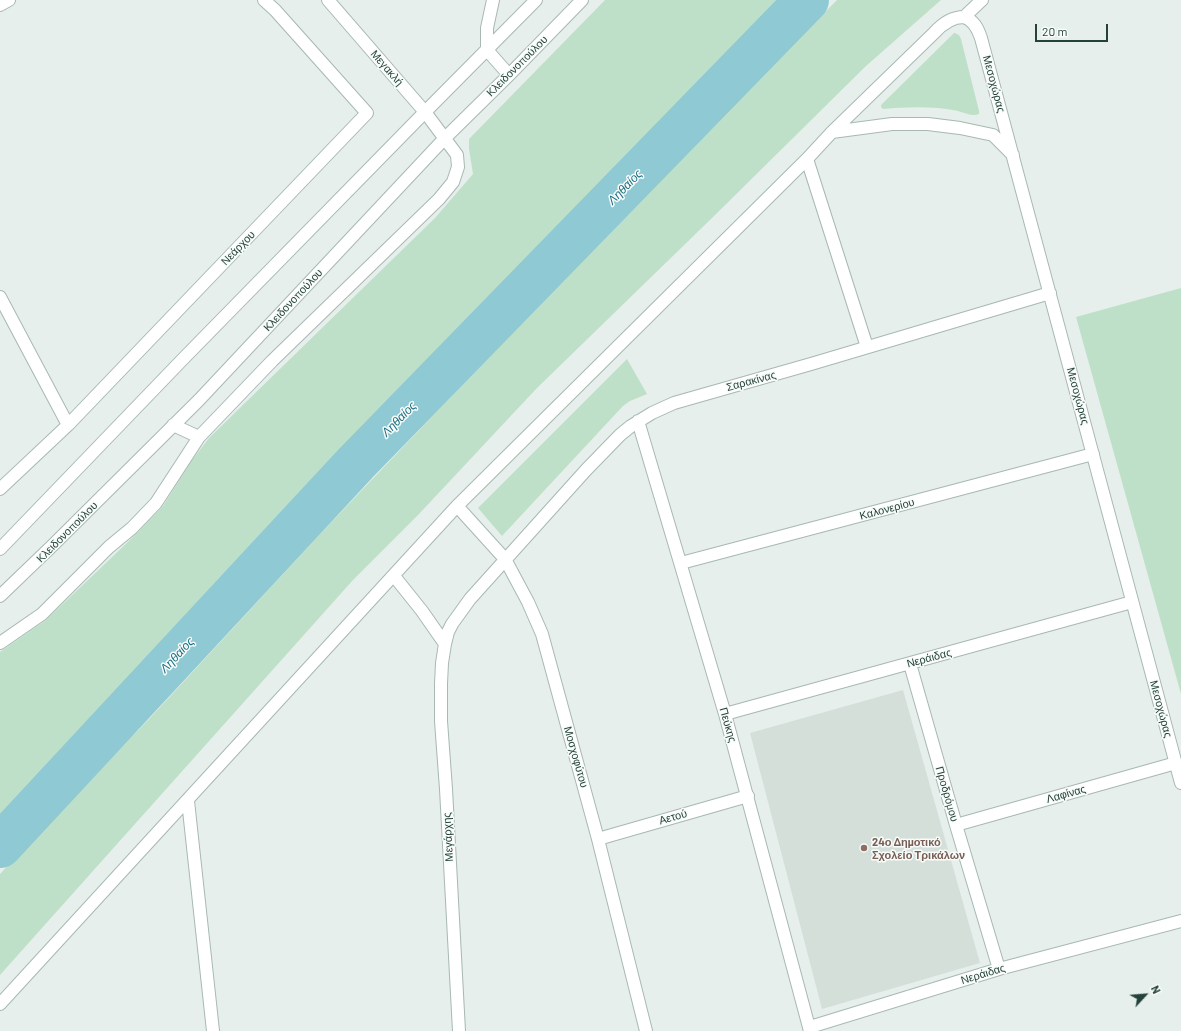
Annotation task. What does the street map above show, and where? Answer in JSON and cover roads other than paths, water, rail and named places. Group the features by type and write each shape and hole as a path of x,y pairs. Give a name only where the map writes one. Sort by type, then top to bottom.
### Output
{"street":[{"path":"0,5 9,0"},
{"name":"Νεάρχου","path":"0,489 68,426 367,113 276,10 264,0"},
{"name":"Μεγακλή","path":"0,643 42,614 109,547 132,528 156,503 199,436 272,361 439,199 453,182 458,167 457,155 425,112 328,0"},
{"path":"493,0 487,28 487,50 509,75"},
{"path":"0,549 187,355 536,0"},
{"name":"Κλειδονοπούλου","path":"0,596 173,425 445,138 582,0"},
{"path":"0,1004 188,801 273,706 457,506 807,159 832,132 939,28 954,18 964,17 982,0"},
{"name":"Μεσοχώρας","path":"964,17 968,18 974,23 979,32 1014,156 1181,783"},
{"path":"832,132 892,124 941,125 993,135 1014,156"},
{"path":"807,159 867,347"},
{"name":"Σαρακίνας","path":"505,559 620,435 652,412 674,402 811,364 1050,293"},
{"path":"0,297 68,426"},
{"name":"Πεύκης","path":"638,421 726,714 810,1029"},
{"path":"173,425 199,436"},
{"name":"Καλονερίου","path":"681,563 1093,454"},
{"name":"Μοσχοφύτου","path":"457,506 505,559 528,602 542,634 598,838 646,1031"},
{"name":"Μεγάρχης","path":"459,1031 441,721 442,663 445,644 452,624 458,614 505,559"},
{"path":"394,576 422,611 445,644"},
{"name":"Νεράιδας","path":"726,714 1132,602"},
{"name":"Προδρόμου","path":"910,664 999,969"},
{"name":"Λαφίνας","path":"956,825 1176,763"},
{"name":"Αετού","path":"598,838 748,796"},
{"path":"188,801 213,1031"},
{"name":"Νεράιδας","path":"810,1029 999,969 1181,921"}],"waterway":[{"name":"Ληθαίος","path":"0,846 356,463 807,0"}],"place":[{"name":"24ο Δημοτικό Σχολείο Τρικάλων","path":"864,848"}]}
